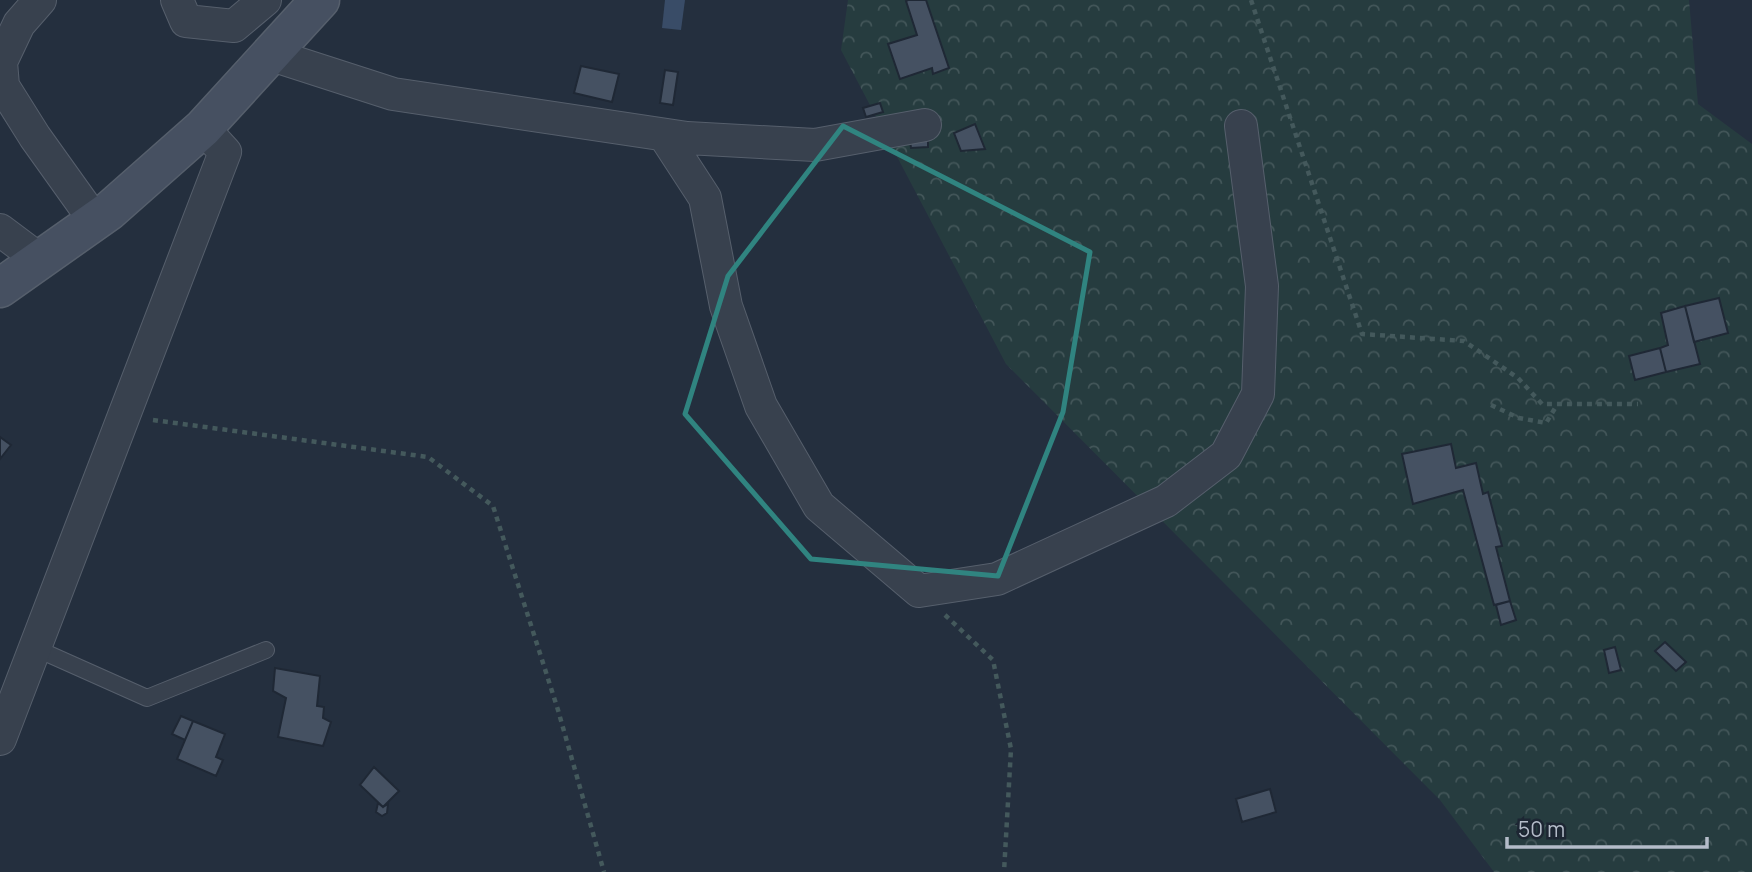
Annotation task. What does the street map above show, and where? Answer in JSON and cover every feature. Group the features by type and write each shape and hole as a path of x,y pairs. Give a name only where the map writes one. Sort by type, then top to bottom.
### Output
{"main road":[{"path":"0,288 95,221 203,128 272,55 310,3"}],"street":[{"path":"40,0 19,24 1,62 3,86 35,137 95,221"},
{"path":"177,0 186,20 233,26 265,0"},
{"path":"272,55 393,94 687,138 815,145 925,125"},
{"path":"664,135 705,198 726,306 761,406 819,506 919,591 997,579 1166,501 1226,455 1258,394 1259,380 1262,286 1241,126"},
{"path":"0,739 225,152 203,128"},
{"path":"0,230 40,260"}],"lane":[{"path":"34,648 147,698 266,650"}],"path":[{"path":"1251,0 1362,334 1464,341 1518,377 1542,404 1638,404"},
{"path":"1491,404 1519,418 1546,424 1557,404"},
{"path":"123,415 428,457 493,506 558,710 604,872"},
{"path":"919,591 993,660 1011,749 1004,872"}],"highlighted area":[{"path":"843,126 1090,252 1063,412 998,576 811,559 685,414 728,276"}],"green space":[{"path":"848,0 1689,0 1698,104 1752,144 1752,872 1494,872 1440,800 1006,364 841,50"}],"water":[{"path":"665,0 685,0 681,30 662,28"}],"building":[{"path":"926,0 949,68 933,74 932,68 900,79 888,44 917,35 906,1"},
{"path":"581,66 619,74 612,102 574,93"},
{"path":"665,70 678,72 673,105 660,103"},
{"path":"880,103 883,112 866,117 863,108"},
{"path":"975,124 985,149 961,151 954,133"},
{"path":"928,140 928,147 911,148 910,141"},
{"path":"1719,298 1728,333 1694,342 1685,306"},
{"path":"1685,306 1700,364 1666,372 1660,348 1668,345 1661,313"},
{"path":"1660,348 1666,372 1635,380 1629,356"},
{"path":"0,437 11,445 0,459"},
{"path":"1451,444 1456,468 1476,463 1483,494 1488,492 1502,546 1496,547 1510,601 1494,605 1463,490 1413,504 1402,454"},
{"path":"1510,601 1516,620 1501,625 1496,605"},
{"path":"1665,642 1686,662 1676,671 1655,651"},
{"path":"1615,647 1621,670 1609,673 1604,650"},
{"path":"275,668 320,676 317,706 324,707 323,718 331,722 323,746 278,737 286,698 273,691"},
{"path":"181,716 193,721 185,740 172,734"},
{"path":"193,721 225,734 216,757 223,760 216,776 177,759"},
{"path":"374,767 399,791 383,807 360,785"},
{"path":"1270,789 1276,812 1242,822 1236,799"},
{"path":"378,803 383,807 388,804 387,813 382,816 376,812"}]}
